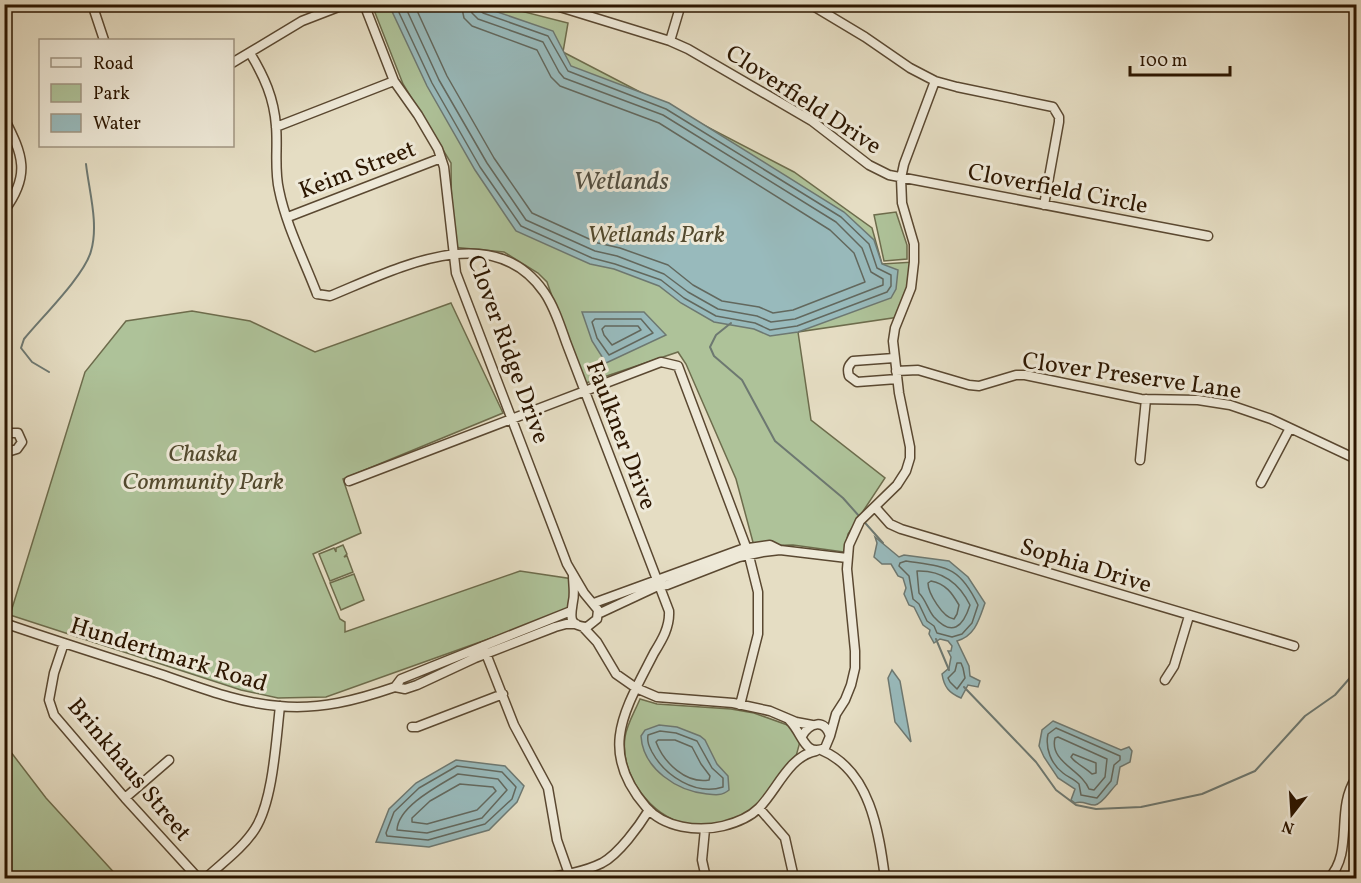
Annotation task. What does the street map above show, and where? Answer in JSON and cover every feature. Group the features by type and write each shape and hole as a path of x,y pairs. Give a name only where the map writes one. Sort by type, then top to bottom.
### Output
{"street":[{"path":"92,4 104,39"},
{"path":"234,62 302,21 346,4"},
{"name":"Clover Ridge Drive","path":"364,4 394,81 438,149 444,166 456,273 567,564 591,601"},
{"name":"Cloverfield Drive","path":"550,4 670,41 705,58 812,121 869,165 901,178"},
{"path":"670,41 681,4"},
{"path":"810,4 865,37 904,65 935,81 1049,105 1057,111 1059,122 1044,205"},
{"path":"250,53 269,88 276,127 277,177 282,203 288,217"},
{"path":"276,127 394,81"},
{"path":"796,761 819,750 830,738 836,714 851,685 855,668 855,651 847,558 851,539 860,522 897,485 906,471 910,458 894,358 895,327 911,288 914,262 911,232 902,203 901,178 935,81"},
{"path":"4,118 22,156 23,165 21,183 4,211"},
{"name":"Keim Street","path":"288,217 441,158"},
{"name":"Cloverfield Circle","path":"901,178 1208,236"},
{"name":"Faulkner Drive","path":"288,217 315,297 330,296 423,260 453,254 471,253 498,258 517,267 533,279 551,304 669,611 669,624 636,688"},
{"name":"Clover Preserve Lane","path":"894,358 853,361 849,365 849,376 858,382 918,369 979,386 1004,378 1025,375 1146,399 1198,400 1230,405 1271,419 1356,459"},
{"path":"349,481 661,362 678,366 748,551 758,592 758,634 740,705"},
{"path":"1140,460 1146,399"},
{"path":"1261,483 1290,428"},
{"path":"4,437 9,433 18,433 22,437 22,442 17,449 4,453"},
{"name":"Sophia Drive","path":"875,507 890,524 901,529 1294,646"},
{"path":"485,650 572,608 580,600 591,601 657,583 667,585 748,551 780,550 847,558"},
{"name":"Clover Ridge Drive","path":"572,608 573,575"},
{"path":"485,650 566,624 591,625 598,617 657,583"},
{"path":"591,601 598,617 597,642"},
{"path":"572,608 572,618 597,642 616,674 636,688 671,700 740,705 826,727 840,760 855,778 870,806 885,879"},
{"path":"1165,680 1174,666 1189,616"},
{"name":"Hundertmark Road","path":"4,622 238,699 280,706 335,704 357,699 395,687 401,679 485,650"},
{"name":"Brinkhaus Street","path":"64,643 54,673 49,700 54,715 198,879"},
{"path":"485,650 514,725 548,788 557,840 569,874"},
{"path":"636,688 620,728 621,762 626,778 649,810 674,824 688,828 705,829 734,822 759,808 796,761 807,728 836,714"},
{"path":"412,727 417,728 503,694"},
{"path":"206,879 247,840 260,820 268,795 280,706"},
{"path":"788,719 810,749 819,750 840,760"},
{"path":"125,798 169,760"},
{"path":"1329,879 1339,865 1342,852 1344,807 1356,778"},
{"path":"759,808 785,838 794,879"},
{"path":"543,879 569,874 602,863 612,856 649,810"},
{"path":"705,829 702,860 706,879"}],"green space":[{"name":"Wetlands","path":"372,5 497,5 568,23 563,52 794,172 872,228 882,264 914,262 899,317 798,332 811,420 885,478 848,534 844,552 793,545 754,546 736,479 686,364 678,352 583,384 547,282 538,273 504,252 452,247 451,163 403,84"},
{"path":"896,212 907,245 907,259 884,261 874,215"},
{"name":"Chaska Community Park","path":"451,303 503,413 343,479 361,533 313,554 340,619 345,622 345,632 520,571 573,579 567,611 326,697 278,698 241,690 10,615 85,372 126,321 192,311 250,321 315,352"},
{"path":"343,545 347,554 344,557 347,556 353,572 330,581 319,554 334,548 336,552 336,548"},
{"path":"354,574 364,600 341,610 330,583"},
{"path":"640,699 657,704 731,709 754,713 793,727 801,738 795,760 762,802 742,816 727,822 703,826 674,820 650,803 640,792 627,766 625,737"},
{"path":"4,743 46,798 119,878 5,878"}],"water":[{"name":"Wetlands","path":"389,5 477,5 553,31 571,66 669,103 844,212 874,240 882,264 898,270 896,289 891,298 798,332 770,336 754,329 714,322 681,303 659,286 614,269 590,264 516,231 475,170 427,86"},
{"path":"582,312 644,312 666,335 606,363 592,341"},
{"path":"875,537 899,557 904,555 949,561 968,577 985,603 972,631 957,641 969,666 970,676 980,681 978,687 968,685 961,698 948,689 942,674 949,668 951,657 948,651 951,651 952,646 948,641 940,639 934,643 929,634 930,630 923,625 914,607 909,605 904,594 906,588 903,578 898,576 891,564 882,564 874,557 877,543"},
{"path":"892,670 900,681 911,742 895,722 888,678"},
{"path":"1053,721 1121,750 1129,747 1132,751 1130,762 1120,767 1117,784 1098,804 1075,803 1071,800 1075,789 1058,778 1044,757 1039,746 1042,730"},
{"path":"659,725 677,727 705,740 717,764 728,776 729,790 718,795 696,792 673,783 655,768 643,748 641,736 645,730"},
{"path":"456,760 505,766 524,786 517,802 489,830 429,847 376,842 389,809 416,783"}],"waterway":[{"path":"49,372 32,362 21,348 24,339 80,272 91,251 94,219 86,164"},
{"path":"731,323 716,335 710,347 714,356 742,380 775,441 843,498 883,543"},
{"path":"936,639 949,670"},
{"path":"964,687 1036,762 1056,790 1076,805 1096,809 1141,807 1202,794 1255,771 1305,716 1335,695 1356,671"}],"park label":[{"name":"Wetlands Park","path":"656,234"}]}
